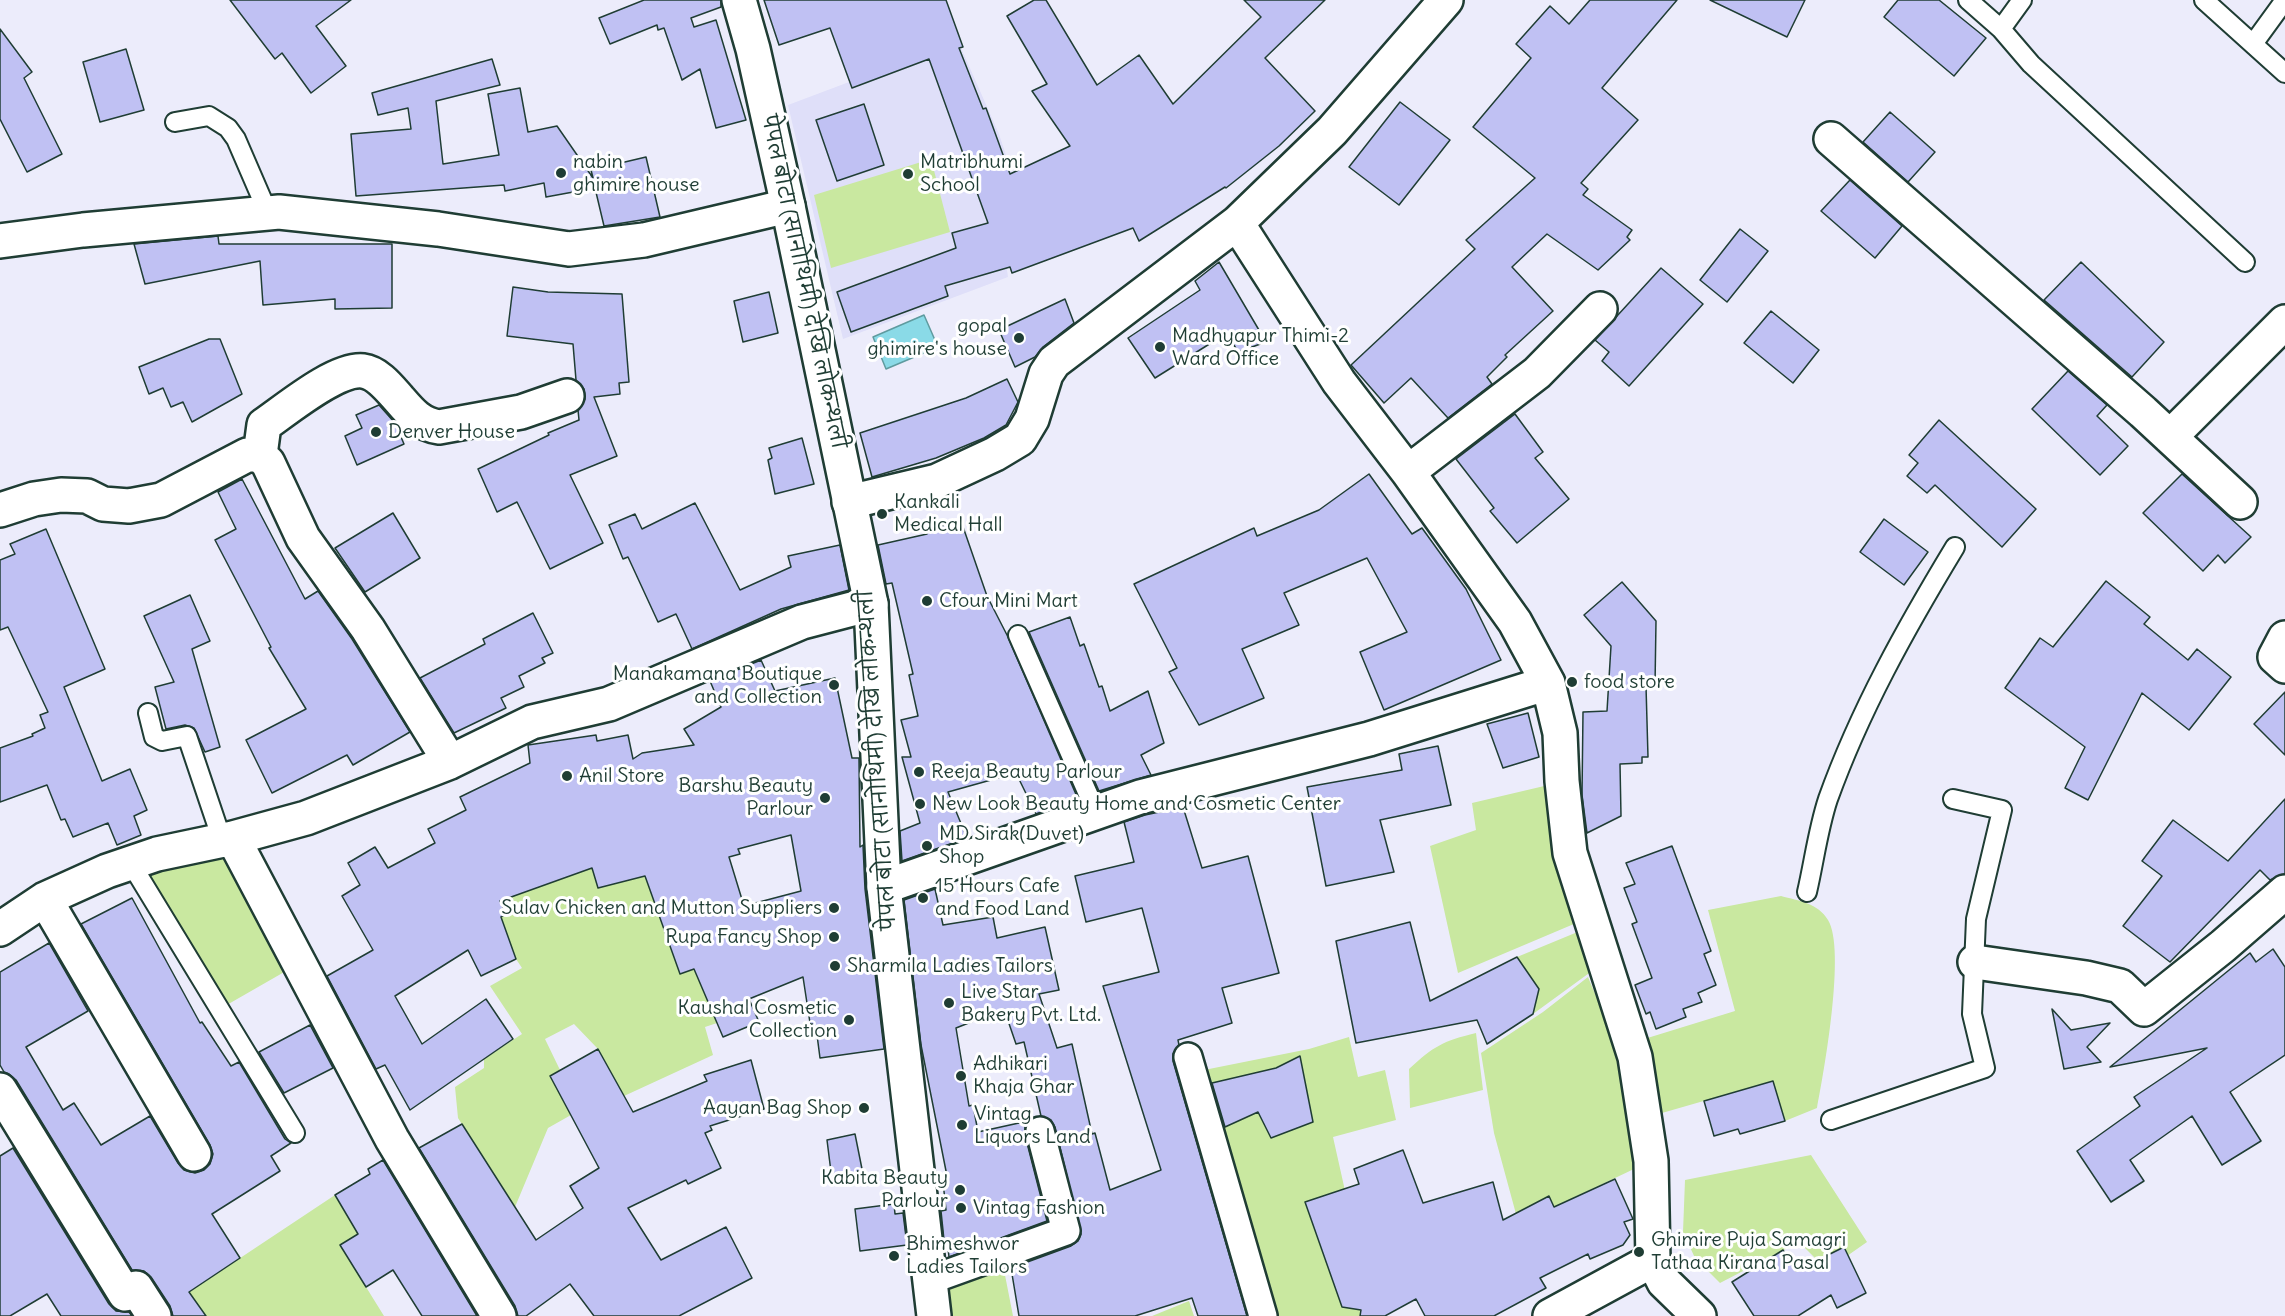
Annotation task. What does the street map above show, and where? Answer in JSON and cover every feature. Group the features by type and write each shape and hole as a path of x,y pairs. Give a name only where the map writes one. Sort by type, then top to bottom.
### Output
{"street":[{"name":"पेपल बोटा (सानोथिमी) देखि लोकन्थली","path":"739,0 753,49 788,206 871,604 884,886 934,1316"},
{"path":"849,502 937,481 995,454 1020,439 1032,419 1046,374 1054,362 1237,223 1332,131 1446,0"},
{"path":"1831,139 2170,437 2240,502"},
{"path":"0,241 83,230 268,213 290,213 438,229 569,249 644,240 788,206"},
{"path":"1237,223 1332,372 1408,472 1515,622 1548,683 1560,733 1562,781 1570,853 1635,1057 1651,1161 1653,1260 1664,1282 1699,1316"},
{"path":"1408,472 1537,372 1600,309"},
{"path":"2170,437 2285,322"},
{"path":"260,455 264,425 329,380 352,373 364,371 373,375 385,383 415,417 427,425 439,427 521,412 567,396"},
{"path":"0,510 34,499 61,495 87,496 103,504 129,506 161,500 247,455 260,455 268,463 303,538 368,629 450,762"},
{"path":"0,929 45,899 130,862 306,818 450,762 532,722 609,704 802,622 871,604"},
{"path":"2285,638 2275,657 2285,666"},
{"path":"884,886 1140,797 1369,739 1548,683"},
{"path":"227,839 392,1139 499,1316"},
{"path":"1975,962 2086,978 2120,986 2144,1009 2285,892"},
{"path":"45,899 194,1154"},
{"path":"1188,1057 1263,1316"},
{"path":"0,1090 125,1294 136,1288 154,1316"},
{"path":"930,1280 1065,1231 1040,1131"},
{"path":"1550,1316 1653,1260"}],"lane":[{"path":"1968,0 2001,29 2031,64 2245,262"},
{"path":"2001,29 2022,0"},
{"path":"2204,0 2285,73"},
{"path":"2253,44 2285,0"},
{"path":"175,122 209,116 228,128 236,139 268,213"},
{"path":"1807,892 1827,801 1869,700 1911,620 1955,547"},
{"path":"1018,635 1095,812"},
{"path":"147,713 154,736 162,741 187,736 227,839"},
{"path":"1831,1120 1985,1068 1972,1014 1976,919 2002,810 1953,799"},
{"path":"130,862 295,1133"}],"shaded area":[{"name":"Matribhumi School","path":"958,41 999,134 1025,213 1002,236 1008,277 843,339 788,105"}],"green space":[{"path":"931,159 950,232 831,268 814,195"},
{"path":"1557,783 1581,921 1458,973 1430,846 1476,830 1472,803"},
{"path":"585,842 598,888 645,876 680,973 714,961 729,988 706,997 717,1023 705,1027 713,1055 624,1096 598,1049 574,1024 545,1039 560,1070 550,1076 571,1115 548,1128 515,1207 458,1118 455,1087 484,1068 484,1059 522,1034 490,986 522,968 516,959 501,917 506,914 499,901"},
{"path":"224,856 286,971 225,1006 144,871"},
{"path":"1781,896 1819,910 1828,920 1833,935 1835,957 1832,1011 1817,1108 1785,1121 1773,1081 1662,1113 1641,1040 1735,1011 1708,910"},
{"path":"1580,931 1592,971 1487,1044 1463,984 1517,957"},
{"path":"1588,977 1620,1054 1629,1095 1634,1169 1554,1207 1549,1197 1516,1214 1494,1133 1481,1053 1543,1012"},
{"path":"1476,1033 1483,1090 1410,1108 1409,1069 1440,1045"},
{"path":"1349,1037 1358,1077 1385,1070 1396,1120 1333,1137 1373,1316 1269,1316 1199,1071 1309,1049"},
{"path":"1811,1155 1867,1242 1827,1270 1799,1242 1720,1283 1695,1258 1683,1232 1685,1180"},
{"path":"335,1195 358,1234 340,1245 384,1316 206,1316 189,1292"},
{"path":"1004,1270 1013,1316 944,1316 941,1288"},
{"path":"1189,1301 1194,1316 1152,1316"}],"water":[{"path":"924,315 938,347 886,369 873,337"}],"building":[{"path":"230,0 351,0 316,26 346,66 311,93 282,53 275,59"},
{"path":"644,0 721,0 721,7 691,18 694,27 716,20 746,120 716,128 700,69 682,80 664,28 658,30 657,25 610,44 599,18"},
{"path":"764,0 946,0 963,47 959,48 983,109 986,108 1010,174 1070,146 1032,91 1047,84 1007,16 1034,0 1046,0 1097,85 1139,55 1173,104 1261,17 1244,0 1325,0 1265,58 1315,111 1279,146 1226,188 1139,241 1133,228 1012,273 1010,267 945,286 948,296 851,332 837,292 956,248 952,233 988,223 929,59 852,88 830,28 779,45"},
{"path":"1590,0 1677,0 1602,88 1638,120 1581,183 1588,189 1583,195 1632,230 1627,237 1630,240 1598,270 1547,234 1512,267 1553,311 1505,355 1507,357 1487,377 1492,384 1448,418 1411,378 1384,403 1351,365 1475,249 1466,240 1535,178 1473,127 1531,58 1516,44 1550,6 1569,24"},
{"path":"1710,0 1805,0 1787,37"},
{"path":"1898,0 1939,0 1986,38 1954,76 1884,17"},
{"path":"0,29 32,72 24,78 62,154 27,172 0,119"},
{"path":"126,49 144,110 100,122 83,62"},
{"path":"492,59 500,85 436,101 443,164 499,155 488,94 520,88 528,132 557,126 593,178 591,170 646,157 660,217 604,226 595,188 546,197 544,183 505,191 504,185 356,196 351,134 411,129 408,108 378,115 372,93"},
{"path":"1400,102 1450,140 1399,205 1349,167"},
{"path":"864,104 884,165 837,181 816,120"},
{"path":"1890,112 1935,152 1908,182 1863,142"},
{"path":"1850,180 1902,226 1875,258 1821,211"},
{"path":"1740,229 1768,251 1727,302 1700,280"},
{"path":"218,236 219,244 392,244 392,308 335,309 335,299 263,305 260,261 145,284 134,244"},
{"path":"1219,262 1266,342 1238,352 1227,333 1155,378 1128,338 1200,290 1195,281"},
{"path":"2081,262 2164,342 2132,377 2044,300"},
{"path":"1661,268 1703,304 1629,386 1602,361 1609,352 1595,340"},
{"path":"513,287 548,292 622,294 629,382 619,383 620,394 594,397 617,456 570,475 603,543 550,569 517,502 497,512 478,469 549,435 548,433 579,420 578,410 585,399 584,389 576,380 573,344 507,336"},
{"path":"769,292 778,333 743,342 734,301"},
{"path":"1065,299 1074,323 1043,347 1035,357 1015,367 999,330"},
{"path":"1771,311 1819,350 1793,383 1744,343"},
{"path":"209,339 220,339 242,394 192,422 183,402 171,407 163,388 149,394 139,367"},
{"path":"2068,371 2107,405 2097,416 2128,446 2100,475 2032,409"},
{"path":"1007,379 1018,402 1006,425 984,438 936,458 872,477 860,433 966,398"},
{"name":"Denver House","path":"379,405 395,423 404,444 357,465 345,436 362,428 356,415"},
{"path":"1515,414 1543,452 1535,458 1569,499 1517,543 1490,511 1494,508 1456,459"},
{"path":"1939,420 2036,509 2002,547 1935,485 1927,493 1907,476 1918,463 1909,455"},
{"path":"802,438 814,484 775,494 768,460 772,458 769,448"},
{"path":"1369,474 1412,534 1422,528 1466,589 1501,660 1384,710 1360,652 1407,632 1367,558 1284,593 1299,625 1242,649 1264,698 1199,725 1169,672 1177,668 1134,584 1254,528 1257,536 1319,510"},
{"path":"2182,474 2251,537 2225,563 2218,555 2203,571 2143,513"},
{"path":"242,479 305,599 318,591 352,639 410,732 353,765 347,755 272,793 246,740 306,709 269,648 271,647 215,540 236,529 218,492"},
{"path":"695,503 740,590 791,567 788,556 840,545 849,590 781,609 692,649 676,614 658,622 628,557 623,559 609,525 635,514 642,529"},
{"path":"393,513 420,558 365,592 335,548"},
{"path":"1884,519 1928,552 1904,585 1860,552"},
{"path":"961,521 987,596 1007,635 1078,799 1036,814 1016,773 948,792 967,838 902,861 900,831 920,823 902,757 911,757 901,720 918,716 909,675 913,674 892,583 886,584 878,545 927,534 926,530"},
{"path":"46,529 105,669 64,687 102,781 130,769 147,810 134,816 141,835 117,845 108,823 73,837 65,819 61,820 47,785 0,802 0,748 33,736 32,734 45,728 40,715 48,712 8,627 0,630 0,560 15,554 10,544"},
{"path":"2106,581 2150,617 2144,624 2188,660 2197,649 2231,677 2189,730 2142,693 2088,800 2065,788 2085,747 2005,688 2040,638 2053,647"},
{"path":"1622,582 1656,621 1655,686 1646,686 1648,757 1642,757 1642,763 1620,764 1621,816 1587,833 1582,795 1583,712 1607,711 1611,646 1584,615"},
{"path":"190,595 210,641 192,649 220,747 205,752 194,728 185,725 166,729 155,687 174,682 144,616"},
{"path":"533,613 553,653 542,658 545,663 519,676 524,687 501,698 506,708 454,733 420,678 485,644 483,639"},
{"path":"1070,617 1080,646 1084,644 1099,687 1102,686 1110,711 1148,691 1164,743 1141,755 1151,775 1099,791 1029,632"},
{"path":"761,660 775,691 835,678 852,758 859,758 860,847 863,845 865,889 884,1049 820,1058 817,1035 812,1036 803,977 749,999 759,1022 723,1037 694,969 680,974 645,876 598,888 592,868 500,901 506,914 501,917 516,959 481,976 468,950 395,996 422,1044 486,999 513,1039 410,1110 385,1065 376,1069 327,976 373,950 342,896 360,885 348,863 375,847 388,868 435,843 428,829 466,810 460,797 530,763 528,745 596,735 597,741 628,735 633,759 642,753 694,745 684,729 721,707 710,681","holes":["791,835 801,891 744,906 729,857 740,854 738,849"]},
{"path":"2285,692 2285,755 2254,724"},
{"path":"1528,713 1539,757 1503,768 1487,724"},
{"path":"1438,746 1451,805 1380,820 1394,872 1326,886 1307,787 1402,770 1399,754"},
{"path":"2285,799 2285,874 2270,880 2260,870 2170,962 2123,926 2162,876 2142,861 2173,820 2228,861"},
{"path":"1183,807 1202,868 1248,856 1279,973 1222,988 1232,1023 1178,1040 1179,1045 1173,1054 1173,1061 1247,1316 1198,1316 1192,1298 1135,1316 1019,1316 1011,1268 1071,1246 1078,1241 1081,1234 1055,1127 1051,1120 1041,1116 1024,1042 1016,1044 1004,1009 956,1028 969,1106 973,1105 978,1132 1028,1121 1025,1135 1047,1221 949,1257 947,1240 944,1240 941,1211 946,1210 943,1182 948,1181 921,1045 904,900 935,889 943,925 993,917 997,938 1045,927 1059,990 1039,994 1057,1048 1072,1044 1092,1134 1095,1133 1110,1190 1161,1170 1103,986 1159,972 1142,908 1086,922 1075,876 1134,862 1124,822"},
{"path":"1672,846 1711,951 1704,954 1716,985 1698,993 1702,1002 1683,1009 1686,1017 1656,1029 1650,1012 1646,1014 1635,985 1652,978 1632,924 1637,922 1624,888 1635,884 1626,863"},
{"path":"132,898 200,1023 202,1022 231,1066 239,1062 285,1139 291,1143 271,1156 280,1171 212,1214 240,1258 189,1292 206,1316 173,1316 170,1306 151,1277 144,1271 132,1270 16,1080 4,1072 0,1065 0,972 49,943 88,1011 26,1047 63,1110 74,1103 101,1145 150,1116 184,1170 195,1173 204,1170 210,1164 213,1154 210,1145 81,924"},
{"path":"1410,922 1430,1001 1517,957 1539,989 1533,1014 1487,1044 1477,1020 1356,1043 1336,941"},
{"path":"2273,949 2285,967 2285,1055 2230,1092 2261,1141 2222,1165 2192,1116 2130,1160 2144,1181 2111,1202 2077,1151 2140,1106 2134,1097 2207,1048 2110,1067 2250,953 2256,962"},
{"path":"2052,1009 2071,1030 2110,1023 2087,1047 2101,1062 2064,1069"},
{"path":"310,1025 333,1068 284,1093 259,1052"},
{"path":"598,1049 633,1112 707,1081 704,1075 751,1060 764,1109 710,1126 712,1130 705,1133 721,1168 688,1184 686,1180 628,1208 661,1260 726,1227 752,1278 679,1316 594,1316 570,1284 526,1316 518,1316 515,1306 419,1148 462,1124 536,1240 583,1208 570,1186 599,1168 550,1076"},
{"path":"1300,1056 1313,1122 1271,1138 1258,1112 1225,1127 1212,1083 1276,1068"},
{"path":"1773,1081 1785,1121 1740,1134 1738,1129 1714,1136 1704,1101"},
{"path":"855,1134 863,1174 832,1180 827,1140"},
{"path":"13,1148 109,1304 116,1311 129,1312 132,1316 61,1316 47,1294 10,1316 0,1316 0,1156"},
{"path":"1403,1150 1423,1203 1493,1182 1503,1220 1549,1196 1554,1207 1615,1179 1633,1219 1624,1222 1630,1235 1623,1245 1590,1259 1588,1254 1540,1278 1546,1288 1494,1316 1425,1316 1416,1299 1385,1316 1360,1316 1361,1310 1342,1307 1305,1202 1359,1184 1354,1169"},
{"path":"383,1160 477,1316 422,1316 393,1270 366,1287 340,1245 358,1234 335,1195 370,1174 368,1169"},
{"path":"894,1204 895,1214 903,1213 907,1245 860,1251 855,1209"},
{"path":"1844,1247 1866,1293 1837,1308 1831,1295 1798,1316 1754,1316 1732,1282 1783,1250 1796,1271"}],"place":[{"name":"nabin ghimire house","path":"561,173"},
{"name":"Matribhumi School","path":"908,174"},
{"name":"gopal ghimire's house","path":"1019,338"},
{"name":"Madhyapur Thimi-2 Ward Office","path":"1160,347"},
{"name":"Denver House","path":"376,432"},
{"name":"Kankali Medical Hall","path":"882,514"},
{"name":"Cfour Mini Mart","path":"927,601"},
{"name":"food store","path":"1572,682"},
{"name":"Manakamana Boutique and Collection","path":"834,685"},
{"name":"Reeja Beauty Parlour","path":"919,772"},
{"name":"Anil Store","path":"567,776"},
{"name":"Barshu Beauty Parlour","path":"825,798"},
{"name":"New Look Beauty Home and Cosmetic Center","path":"920,804"},
{"name":"MD Sirak(Duvet) Shop","path":"927,846"},
{"name":"15 Hours Cafe and Food Land","path":"923,898"},
{"name":"Sulav Chicken and Mutton Suppliers","path":"834,908"},
{"name":"Rupa Fancy Shop","path":"834,937"},
{"name":"Sharmila Ladies Tailors","path":"835,966"},
{"name":"Live Star Bakery Pvt. Ltd.","path":"949,1003"},
{"name":"Kaushal Cosmetic Collection","path":"849,1020"},
{"name":"Adhikari Khaja Ghar","path":"961,1076"},
{"name":"Aayan Bag Shop","path":"864,1108"},
{"name":"Vintag Liquors Land","path":"962,1125"},
{"name":"Kabita Beauty Parlour","path":"960,1190"},
{"name":"Vintag Fashion","path":"961,1208"},
{"name":"Ghimire Puja Samagri Tathaa Kirana Pasal","path":"1639,1252"},
{"name":"Bhimeshwor Ladies Tailors","path":"894,1256"}]}
